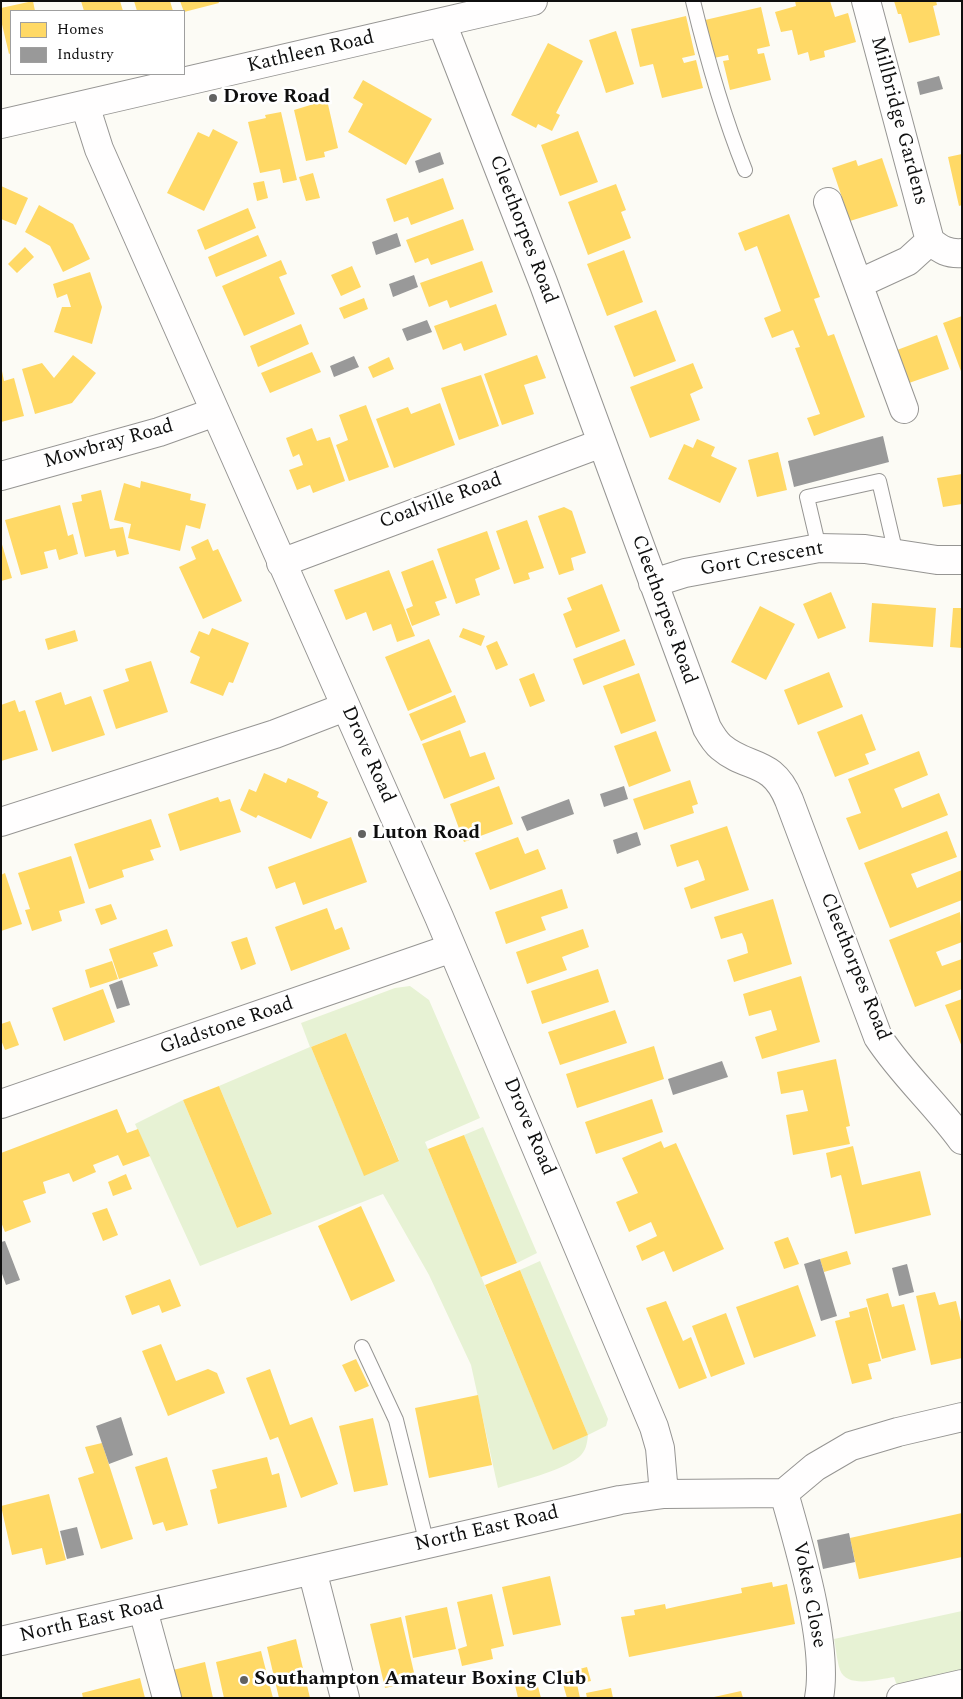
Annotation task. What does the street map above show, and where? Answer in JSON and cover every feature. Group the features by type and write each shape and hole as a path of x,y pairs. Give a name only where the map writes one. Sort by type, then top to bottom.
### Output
{"street":[{"name":"Kathleen Road","path":"1,124 533,1"},
{"name":"Millbridge Gardens","path":"866,1 930,241"},
{"name":"Cleethorpes Road","path":"442,23 544,282 707,728 719,746 729,753 770,770 780,782 789,800 878,1037 894,1060 934,1104 962,1140"},
{"name":"Drove Road","path":"85,105 99,149 452,948 658,1437 664,1494"},
{"path":"828,202 904,409"},
{"path":"858,284 908,262 930,241 941,250 962,253"},
{"name":"Mowbray Road","path":"1,476 159,432 215,412"},
{"name":"Coalville Road","path":"281,562 602,443"},
{"name":"Gort Crescent","path":"653,583 686,573 819,548 865,549 936,560 962,560"},
{"path":"1,822 275,734 345,707"},
{"name":"Gladstone Road","path":"1,1104 452,948"},
{"path":"784,1493 814,1467 851,1446 898,1432 962,1417"},
{"name":"North East Road","path":"1,1641 620,1500 664,1494 784,1493"},
{"name":"Vokes Close","path":"784,1493 818,1636 822,1679 819,1698"},
{"path":"312,1570 345,1698"},
{"path":"143,1610 166,1698"},
{"path":"901,1698 962,1684"}],"lane":[{"path":"693,1 710,70 727,125 745,170"},
{"path":"819,548 807,497 879,481 896,554"},
{"path":"362,1347 396,1420 427,1544"}],"green space":[{"path":"410,986 429,1000 480,1118 425,1142 553,1449 588,1435 587,1444 583,1452 571,1462 551,1471 498,1488 471,1365 429,1275 383,1194 200,1266 135,1124 183,1100 237,1228 272,1214 219,1086 310,1047 301,1023 395,988","holes":["346,1033 399,1160 364,1175 311,1047"]},
{"path":"483,1127 537,1253 517,1263 464,1135"},
{"path":"540,1261 608,1419 606,1426 588,1435 520,1270"},
{"path":"962,1611 962,1671 897,1686 894,1677 873,1681 856,1681 844,1676 840,1670 834,1639"}],"building: Homes":[{"path":"33,1 35,10 10,10 9,54 1,20 1,8"},
{"path":"81,1 120,1 123,10 84,10"},
{"path":"134,1 170,1 173,10 137,10"},
{"path":"180,1 218,1 219,3 185,12"},
{"path":"795,1 830,1 835,17 848,13 856,42 824,51 825,57 810,61 808,52 798,55 792,30 781,32 775,12 796,6"},
{"path":"894,1 936,1 937,5 933,6 940,35 909,43 901,14 898,14"},
{"path":"761,7 770,46 757,49 758,54 764,53 771,80 730,90 723,61 729,60 728,55 714,58 705,20"},
{"path":"686,16 695,55 682,58 684,63 696,60 703,88 662,98 653,64 640,67 631,29"},
{"path":"616,31 634,84 606,93 589,40"},
{"path":"548,43 583,61 556,113 560,115 552,131 538,124 536,128 511,115"},
{"path":"363,80 432,119 406,165 348,132 363,104 353,98"},
{"path":"327,100 338,148 324,152 325,157 306,161 294,110"},
{"path":"281,112 297,180 283,183 280,169 260,173 248,122 266,118 265,115"},
{"path":"213,129 238,142 204,211 167,193 198,132 209,137"},
{"path":"578,131 598,182 560,196 541,145"},
{"path":"962,154 962,205 959,206 948,157"},
{"path":"882,158 898,206 850,221 832,168 856,160 858,166"},
{"path":"313,173 320,198 306,201 299,177"},
{"path":"443,178 454,209 411,225 408,217 394,222 386,199"},
{"path":"264,181 268,198 257,201 253,183"},
{"path":"616,184 626,210 621,212 631,238 588,255 568,202"},
{"path":"1,186 28,198 16,225 1,219"},
{"path":"39,205 73,224 90,259 63,272 50,246 25,232"},
{"path":"248,208 256,228 205,250 197,230"},
{"path":"789,214 820,297 814,299 828,336 834,334 865,417 814,436 807,418 820,414 795,348 800,347 793,330 772,338 764,318 781,311 757,246 745,251 738,233"},
{"path":"463,219 474,250 431,265 428,258 415,263 406,240"},
{"path":"258,235 267,256 216,277 208,257"},
{"path":"25,247 34,257 17,273 8,264"},
{"path":"624,250 643,302 607,316 587,264"},
{"path":"281,260 287,274 279,277 295,314 244,336 222,286"},
{"path":"482,261 493,292 450,308 447,300 429,307 420,283"},
{"path":"352,266 361,287 341,296 331,275"},
{"path":"90,272 102,307 92,344 54,332 62,307 71,307 67,294 57,298 53,284"},
{"path":"364,298 368,309 344,319 339,308"},
{"path":"496,304 507,335 464,351 461,343 443,350 434,326"},
{"path":"656,310 676,361 634,377 614,326"},
{"path":"962,316 962,374 943,323"},
{"path":"301,324 309,344 258,367 250,346"},
{"path":"937,335 949,369 909,383 897,350"},
{"path":"312,352 321,372 270,393 261,373"},
{"path":"73,355 96,373 72,403 35,414 22,369 42,363 54,378"},
{"path":"537,355 546,378 524,385 534,414 502,425 484,374"},
{"path":"389,357 394,369 373,378 368,367"},
{"path":"693,363 703,388 690,394 700,420 650,438 630,387"},
{"path":"2,371 4,381 14,378 24,416 1,422"},
{"path":"481,375 499,426 459,440 441,388"},
{"path":"440,403 455,445 394,468 376,419 408,407 411,414"},
{"path":"366,405 389,467 349,481 336,445 348,440 339,415"},
{"path":"312,428 317,441 330,437 345,481 313,493 310,485 297,490 289,470 303,465 299,454 293,457 286,438"},
{"path":"697,439 715,447 711,456 737,468 720,503 668,479 684,444 693,448"},
{"path":"778,452 787,490 757,497 748,460"},
{"path":"962,474 962,504 943,507 937,478"},
{"path":"141,481 191,494 190,500 206,504 200,529 186,525 180,551 128,538 131,524 114,520 124,483 140,488"},
{"path":"101,490 110,529 123,527 129,554 117,557 115,550 85,557 72,503 82,501 81,495"},
{"path":"60,505 68,536 73,534 78,554 59,560 56,549 44,552 48,568 21,575 5,520"},
{"path":"564,507 572,511 586,553 571,558 574,570 559,575 538,516"},
{"path":"527,520 544,568 528,573 530,579 514,584 496,531"},
{"path":"487,531 500,569 475,579 480,595 456,604 437,549"},
{"path":"208,539 213,551 218,549 242,601 203,619 179,567 196,559 191,547"},
{"path":"1,541 12,578 1,581"},
{"path":"433,560 447,598 435,602 440,615 412,626 406,609 413,606 401,572"},
{"path":"389,570 415,636 397,642 391,624 373,631 366,612 346,620 334,590"},
{"path":"602,584 620,631 576,648 563,614 572,610 567,598"},
{"path":"831,592 846,628 818,639 803,604"},
{"path":"872,603 936,608 933,647 869,642"},
{"path":"760,606 795,624 766,680 731,662"},
{"path":"953,608 962,608 962,648 950,647"},
{"path":"212,628 249,643 233,683 229,682 223,696 190,683 200,657 190,652 199,631 209,635"},
{"path":"463,628 485,636 481,646 459,637"},
{"path":"75,630 78,641 48,650 45,639"},
{"path":"429,639 452,692 408,711 385,657"},
{"path":"625,639 635,665 583,685 573,659"},
{"path":"497,641 508,665 496,670 486,646"},
{"path":"151,661 168,712 116,729 103,690 129,681 125,669"},
{"path":"829,672 843,707 798,725 784,690"},
{"path":"534,673 545,701 530,707 519,679"},
{"path":"639,673 656,721 621,734 603,686"},
{"path":"61,692 65,705 91,696 105,735 52,752 35,701"},
{"path":"455,695 466,722 421,741 409,714"},
{"path":"15,700 19,712 25,710 38,750 1,761 1,705"},
{"path":"862,714 876,750 865,754 869,764 835,777 817,732"},
{"path":"460,730 470,757 485,752 495,779 444,799 422,744"},
{"path":"656,731 671,771 629,787 614,746"},
{"path":"919,751 928,775 894,789 902,808 939,793 948,815 859,850 846,818 861,813 848,779"},
{"path":"264,773 286,783 288,778 304,785 319,792 317,797 328,802 311,839 258,815 256,818 240,810 249,789 256,792"},
{"path":"690,780 698,804 692,806 694,813 644,830 633,799"},
{"path":"499,786 513,824 464,842 450,804"},
{"path":"218,797 220,802 230,799 241,832 180,851 168,814"},
{"path":"151,819 161,847 150,850 154,860 122,870 124,877 89,889 74,844"},
{"path":"727,826 749,890 691,909 684,888 705,880 702,870 698,860 677,867 670,845"},
{"path":"947,831 957,857 911,874 917,888 962,870 962,900 890,928 864,863"},
{"path":"351,837 367,882 303,905 295,882 276,889 268,867"},
{"path":"518,837 525,854 538,849 546,869 490,890 475,853"},
{"path":"71,856 85,903 59,911 62,921 32,931 25,910 30,909 18,873"},
{"path":"5,873 22,924 1,931 1,875"},
{"path":"562,889 568,908 541,917 546,930 506,944 495,912"},
{"path":"773,899 792,964 734,982 727,960 748,953 746,943 742,933 721,939 714,917"},
{"path":"111,904 117,919 101,925 95,909"},
{"path":"327,908 335,930 342,927 350,949 291,971 275,927"},
{"path":"960,912 962,942 936,952 942,966 962,959 962,989 915,1007 889,940"},
{"path":"167,929 173,946 153,953 158,966 119,979 109,949"},
{"path":"583,929 589,947 562,957 567,970 527,984 516,952"},
{"path":"247,937 256,964 241,970 231,942"},
{"path":"112,961 118,979 90,988 85,970"},
{"path":"598,969 609,1002 542,1024 531,991"},
{"path":"801,976 820,1042 762,1059 755,1037 777,1030 771,1010 749,1016 743,994"},
{"path":"103,989 115,1022 64,1041 52,1008"},
{"path":"962,999 962,1047 945,1005"},
{"path":"615,1010 627,1043 560,1065 548,1032"},
{"path":"10,1021 19,1045 5,1050 1,1040 1,1024"},
{"path":"346,1033 399,1161 364,1176 311,1047"},
{"path":"654,1046 664,1079 577,1108 566,1074"},
{"path":"836,1059 850,1126 846,1127 850,1144 793,1155 786,1115 808,1111 803,1090 781,1094 777,1072"},
{"path":"219,1086 272,1214 237,1228 183,1100"},
{"path":"652,1099 663,1132 596,1154 585,1122"},
{"path":"117,1109 127,1133 138,1129 150,1156 123,1166 118,1155 93,1165 96,1172 73,1182 69,1173 43,1182 46,1193 23,1201 31,1222 5,1232 1,1222 1,1153"},
{"path":"464,1135 517,1263 481,1277 428,1149"},
{"path":"661,1141 664,1148 676,1143 724,1249 673,1272 664,1251 642,1261 636,1246 657,1236 651,1222 629,1232 616,1202 638,1193 622,1158"},
{"path":"853,1146 862,1185 920,1171 931,1215 855,1234 841,1175 831,1178 826,1153"},
{"path":"126,1174 132,1189 113,1196 108,1182"},
{"path":"361,1206 395,1281 351,1301 318,1226"},
{"path":"107,1208 118,1235 103,1241 92,1213"},
{"path":"788,1237 799,1264 784,1269 774,1242"},
{"path":"847,1251 851,1264 824,1272 820,1259"},
{"path":"520,1270 588,1435 553,1450 485,1285"},
{"path":"170,1279 181,1306 162,1313 159,1305 132,1315 125,1296"},
{"path":"798,1285 816,1336 754,1358 736,1307"},
{"path":"935,1292 939,1305 956,1301 962,1326 962,1358 931,1365 916,1296"},
{"path":"888,1293 892,1307 904,1304 916,1350 882,1359 866,1299"},
{"path":"666,1301 683,1341 691,1337 707,1378 679,1389 646,1308"},
{"path":"867,1307 881,1361 868,1364 872,1379 852,1384 835,1321 850,1317 849,1312"},
{"path":"726,1313 745,1364 711,1377 692,1326"},
{"path":"161,1344 176,1381 208,1369 217,1373 225,1393 168,1416 142,1351"},
{"path":"356,1359 369,1386 355,1392 342,1365"},
{"path":"270,1369 290,1425 312,1417 338,1484 301,1498 278,1437 270,1440 246,1378"},
{"path":"478,1395 492,1465 429,1478 415,1408"},
{"path":"373,1418 388,1485 354,1492 339,1426"},
{"path":"102,1443 133,1539 101,1549 78,1478 94,1473 85,1447"},
{"path":"167,1457 188,1525 166,1531 163,1522 153,1525 135,1467"},
{"path":"267,1457 272,1475 279,1473 287,1507 218,1524 210,1490 217,1488 212,1470"},
{"path":"49,1494 66,1560 46,1565 42,1548 12,1555 1,1506"},
{"path":"962,1513 962,1557 859,1579 850,1538"},
{"path":"550,1576 561,1625 513,1635 502,1587"},
{"path":"772,1582 773,1587 787,1584 795,1624 629,1657 621,1617 635,1615 634,1610 665,1604 666,1609 742,1593 741,1588"},
{"path":"492,1594 504,1646 491,1649 493,1659 462,1666 458,1649 467,1646 457,1602"},
{"path":"447,1607 456,1649 413,1658 405,1616"},
{"path":"401,1617 416,1681 385,1688 370,1624"},
{"path":"296,1639 310,1698 279,1698 267,1647"},
{"name":"Southampton Amateur Boxing Club","path":"261,1651 273,1698 224,1698 216,1662"},
{"path":"205,1662 213,1698 180,1698 173,1670"},
{"path":"587,1667 591,1681 577,1684 580,1698 567,1698 560,1674"},
{"path":"140,1678 145,1698 83,1698 82,1693"},
{"path":"536,1679 541,1698 518,1698 515,1685"},
{"path":"611,1688 613,1698 587,1698 586,1693"},
{"path":"741,1691 743,1698 714,1697"}],"building: Industry":[{"path":"939,76 943,89 920,95 917,82"},
{"path":"440,152 444,164 419,173 415,161"},
{"path":"397,233 401,246 376,255 372,242"},
{"path":"414,275 418,287 393,297 389,284"},
{"path":"427,320 432,332 407,341 402,329"},
{"path":"354,356 359,367 334,377 330,366"},
{"path":"883,436 889,462 794,487 788,461"},
{"path":"624,786 628,799 604,807 600,794"},
{"path":"569,799 574,814 527,831 521,817"},
{"path":"637,832 641,845 617,854 613,840"},
{"path":"122,980 130,1005 117,1009 109,985"},
{"path":"722,1061 728,1077 673,1095 668,1079"},
{"path":"5,1241 20,1280 6,1285 1,1271 1,1242"},
{"path":"820,1259 837,1316 821,1321 804,1264"},
{"path":"907,1264 914,1292 899,1296 892,1268"},
{"path":"121,1417 133,1455 109,1464 96,1426"},
{"path":"77,1527 84,1555 67,1559 60,1531"},
{"path":"849,1533 855,1562 823,1569 817,1540"}],"place":[{"name":"Drove Road","path":"213,98"},
{"name":"Luton Road","path":"362,834"},
{"name":"Southampton Amateur Boxing Club","path":"244,1680"}]}
